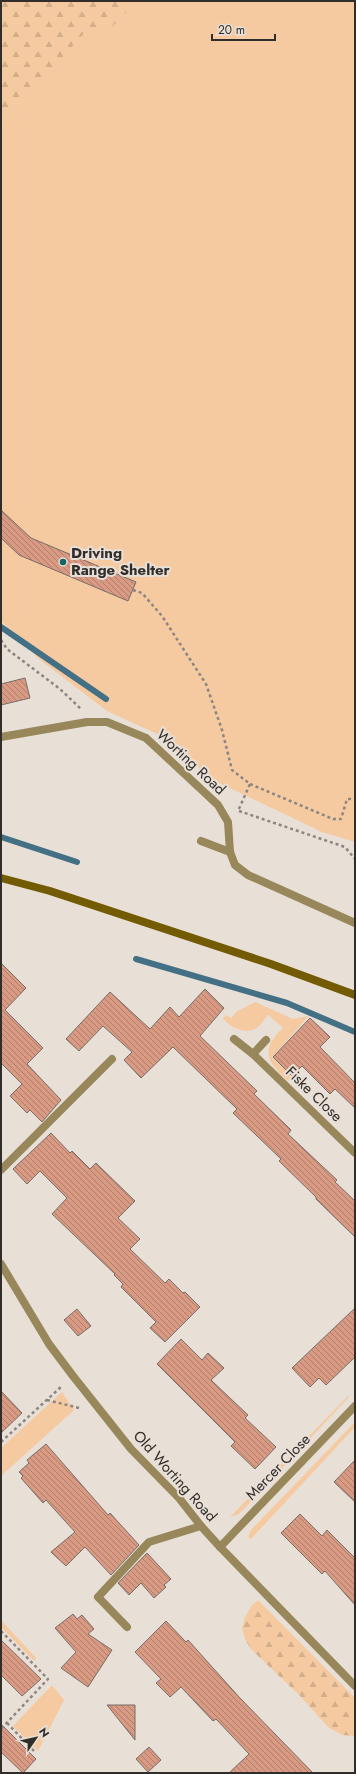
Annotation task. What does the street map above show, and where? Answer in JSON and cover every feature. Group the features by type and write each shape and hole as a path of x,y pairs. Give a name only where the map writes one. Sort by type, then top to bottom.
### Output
{"main road":[{"path":"1,878 50,891 272,964 355,995"}],"street":[{"name":"Worting Road","path":"1,737 87,722 107,722 146,738 207,792 218,805 228,822 230,852 235,865 248,875 355,923"},
{"path":"201,841 230,852"},
{"name":"Fiske Close","path":"234,1039 253,1054 355,1153"},
{"path":"253,1054 266,1040"},
{"path":"1,1170 112,1059"},
{"name":"Old Worting Road","path":"1,1264 49,1344 131,1449 179,1498 220,1547 355,1686"},
{"name":"Mercer Close","path":"220,1547 355,1406"},
{"path":"127,1627 98,1597 149,1542 201,1526"}],"path":[{"path":"132,590 142,593 162,616 206,684 222,730 232,770 250,784 333,819 341,819 347,799 353,799"},
{"path":"1,640 7,648 60,689 84,712"},
{"path":"250,784 238,810 345,847 355,859"},
{"path":"1,1442 73,1376"},
{"path":"46,1400 103,1413"},
{"path":"1,1632 48,1679 1,1730"},
{"path":"7,1723 34,1751"}],"green space":[{"path":"1,1 137,1 111,28 90,27 1,124"},
{"path":"137,1 355,1 355,842 322,832 217,782 157,734 107,711 39,659 1,621 1,124 90,26 111,28"},
{"path":"255,1002 293,1019 309,1016 272,1057 292,1077 288,1081 274,1067 268,1051 276,1035 283,1028 268,1015 257,1028 246,1031 233,1027 223,1018 226,1015 231,1018 236,1012"},
{"path":"62,1392 74,1410 1,1476 1,1448"},
{"path":"348,1396 349,1397 239,1514 230,1517"},
{"path":"355,1422 355,1427 251,1539 248,1537 251,1530"},
{"path":"258,1600 355,1698 355,1736 342,1735 328,1727 300,1696 251,1649 245,1639 242,1628 245,1617 252,1605"},
{"path":"1,1620 36,1658 34,1661 1,1627"},
{"path":"52,1685 64,1700 38,1751 13,1726"}],"building":[{"name":"Driving Range Shelter","path":"1,510 31,538 136,582 128,601 19,555 1,538"},
{"path":"25,678 30,698 1,705 1,684"},
{"path":"1,963 26,988 5,1010 43,1048 27,1064 61,1100 42,1122 30,1110 27,1113 10,1096 22,1084 1,1063"},
{"path":"205,989 224,1008 200,1036 257,1091 254,1094 291,1130 288,1134 337,1180 335,1182 355,1201 355,1237 279,1161 281,1159 233,1113 237,1109 173,1047 141,1078 124,1060 132,1052 103,1026 79,1051 66,1039 110,992 150,1029 170,1007 179,1017"},
{"path":"310,1018 330,1037 320,1047 355,1083 355,1108 335,1089 330,1094 302,1066 292,1076 273,1057"},
{"path":"51,1133 70,1153 72,1151 90,1169 96,1163 135,1201 118,1218 140,1239 130,1249 165,1283 169,1279 200,1307 165,1342 150,1328 156,1322 121,1287 123,1284 114,1275 115,1274 52,1214 67,1198 40,1171 27,1184 13,1169"},
{"path":"355,1308 355,1357 326,1385 319,1378 310,1387 292,1368"},
{"path":"77,1309 91,1326 78,1336 64,1320"},
{"path":"181,1339 202,1360 208,1353 224,1368 211,1380 248,1415 245,1418 276,1447 255,1469 231,1446 235,1442 157,1364"},
{"path":"1,1391 22,1413 1,1433"},
{"path":"46,1444 108,1515 110,1513 139,1545 111,1575 85,1547 66,1566 51,1552 75,1532 46,1500 43,1503 21,1478 23,1476 19,1472 29,1463 27,1460"},
{"path":"355,1460 355,1502 334,1482"},
{"path":"300,1514 322,1536 327,1530 355,1558 355,1605 325,1571 322,1574 281,1533"},
{"path":"147,1553 171,1579 164,1585 166,1587 154,1598 141,1583 129,1595 118,1583"},
{"path":"73,1614 77,1619 82,1615 94,1629 88,1634 112,1650 88,1687 61,1668 76,1652 55,1628"},
{"path":"166,1621 186,1642 188,1640 239,1697 313,1773 229,1773 249,1754 216,1719 213,1721 181,1687 170,1697 156,1683 161,1679 135,1652"},
{"path":"1,1640 41,1679 22,1696 1,1675"},
{"path":"107,1705 135,1705 135,1740"},
{"path":"1,1724 36,1759 23,1773 1,1752"},
{"path":"149,1747 161,1760 148,1772 136,1759"}],"waterway":[{"path":"1,627 106,699"},
{"path":"1,837 77,862"},
{"path":"136,959 287,1003 355,1032"}],"place":[{"name":"Driving Range Shelter","path":"63,562"}]}
